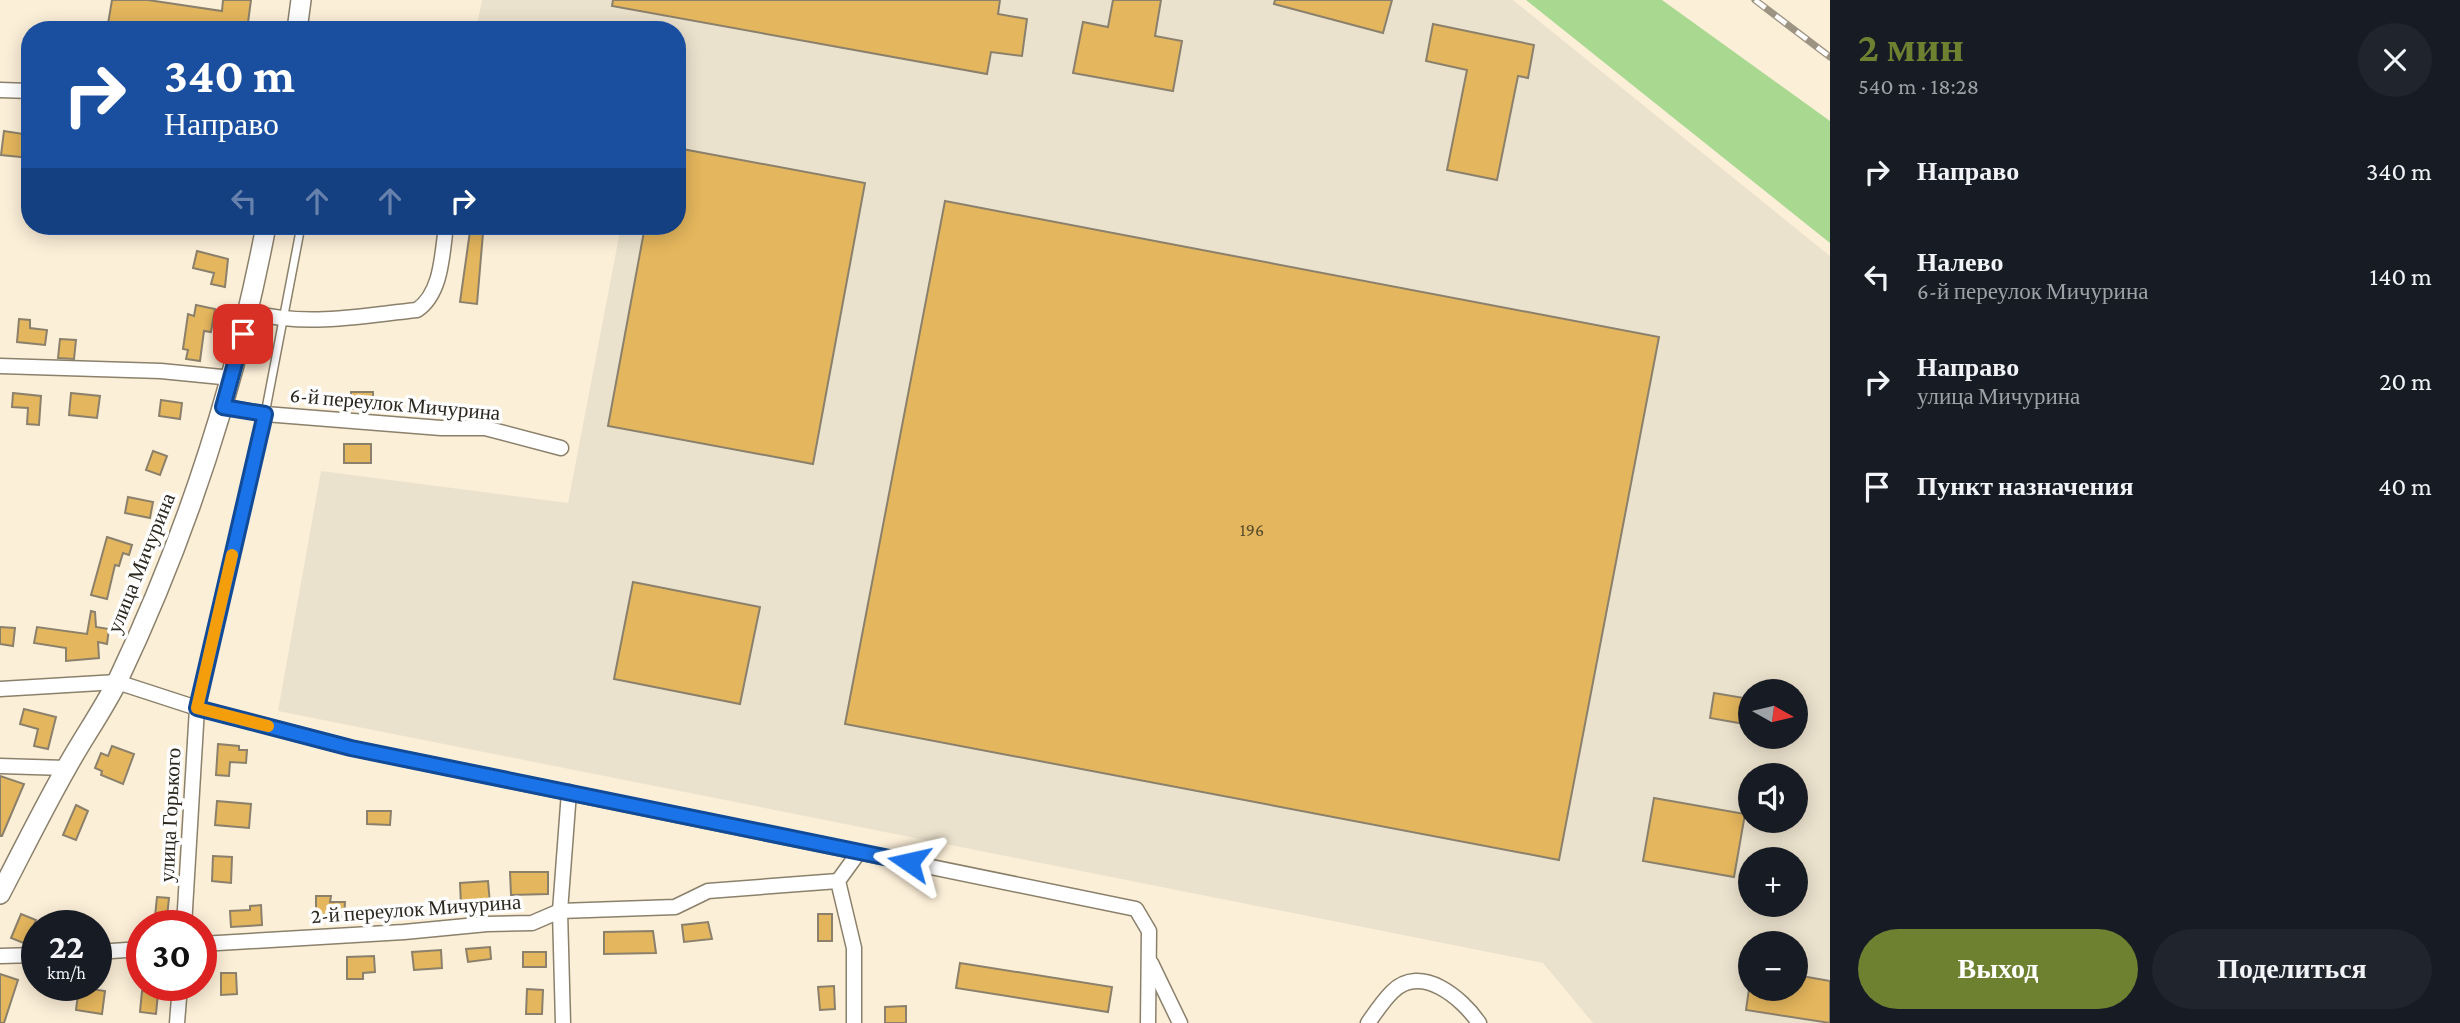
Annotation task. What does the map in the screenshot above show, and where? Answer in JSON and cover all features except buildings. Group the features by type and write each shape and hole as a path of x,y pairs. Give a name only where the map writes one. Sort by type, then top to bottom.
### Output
{"main road":[{"path":"298,21 301,0"},
{"name":"улица Мичурина","path":"0,894 66,768 117,682 179,536 232,379 264,235"}],"street":[{"path":"0,90 21,90"},
{"path":"249,312 282,321 417,310 429,302 436,283 444,235"},
{"path":"0,366 161,371 232,379"},
{"name":"6-й переулок Мичурина","path":"223,407 265,414 441,428 485,428 561,448"},
{"path":"0,689 117,682 197,708 351,748 1136,909 1149,931 1148,1023"},
{"name":"улица Горького","path":"185,910 197,708"},
{"path":"0,766 66,768"},
{"path":"563,1023 560,911 569,792"},
{"path":"854,1023 854,948 838,881 859,852"},
{"name":"2-й переулок Мичурина","path":"217,943 532,923 560,911 674,907 708,891 838,881"},
{"path":"0,956 21,955"},
{"path":"1149,959 1180,1023"},
{"path":"1368,1023 1393,990 1413,981 1443,987 1466,1005 1479,1023"},
{"path":"177,1023 179,1001"}],"lane":[{"path":"197,708 265,414 299,235"}],"shaded area":[{"path":"482,0 1513,0 1830,256 1830,1023 1593,1023 1543,963 278,711 321,471 568,503 619,235 686,235 686,21 478,21"}],"green space":[{"path":"1526,0 1662,0 1830,121 1830,243"}],"railway":[{"path":"1755,0 1830,57"}],"slow traffic":[{"path":"232,555 197,708 268,726"}],"route":[{"path":"243,334 223,407 265,414 197,708 351,748 909,862"}]}
